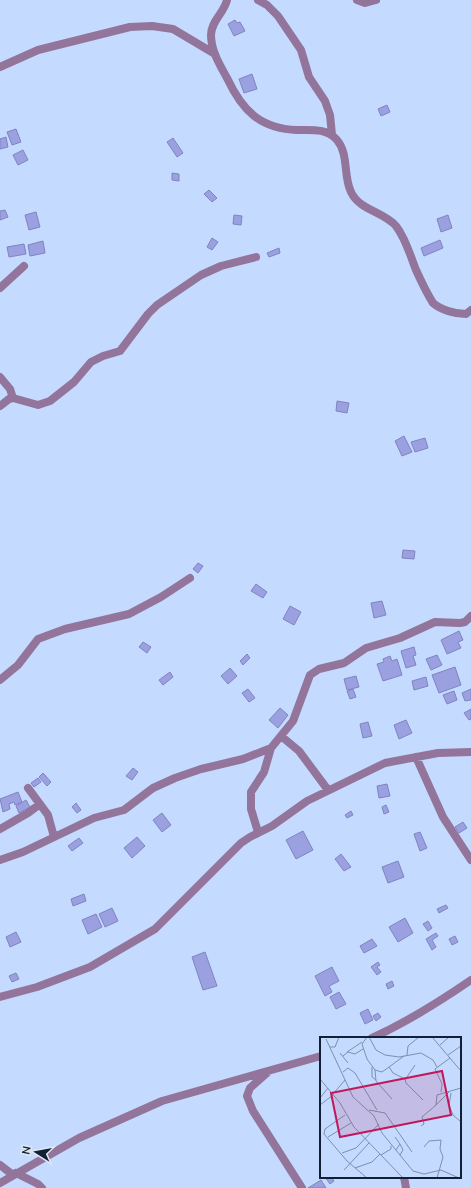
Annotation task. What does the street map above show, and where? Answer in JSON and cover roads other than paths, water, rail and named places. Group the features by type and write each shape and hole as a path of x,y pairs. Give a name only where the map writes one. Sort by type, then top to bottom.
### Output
{"street":[{"path":"227,0 223,11 213,26 211,34 215,54 243,107 256,118 269,126 280,129 323,131 332,135"},
{"path":"258,0 267,5 278,16 301,50 309,77 325,102 330,115 332,135 341,148 351,193 357,201 367,209 385,217 395,225 404,237 416,270 433,303 442,309 456,313 466,314 471,310"},
{"path":"357,0 365,3 376,0"},
{"path":"0,67 38,50 130,27 152,26 173,28 215,54"},
{"path":"0,406 8,399 13,398 38,404 50,401 74,382 91,362 103,356 120,351 148,314 157,305 201,275 221,266 256,257"},
{"path":"0,288 24,266"},
{"path":"0,377 6,383 13,398"},
{"path":"0,680 18,665 38,639 50,633 129,614 161,597 190,578"},
{"path":"258,832 251,809 250,797 256,783 265,769 272,748 295,716 309,678 316,670 344,663 366,648 400,638 435,622 460,623 465,622 471,616"},
{"path":"281,736 299,751 328,790"},
{"path":"0,860 94,818 124,810 153,788 175,778 201,769 243,760 272,748"},
{"path":"0,996 37,987 90,967 155,929 218,864 241,843 258,832 272,826 307,801 328,790 356,778 385,762 438,753 471,752"},
{"path":"416,757 443,817 471,860"},
{"path":"28,788 48,815 54,837"},
{"path":"0,829 28,813 40,804"},
{"path":"374,1037 400,1025 424,1011 471,980"},
{"path":"0,1183 79,1138 162,1101 320,1056"},
{"path":"270,1070 250,1088 247,1096 253,1111 302,1188"},
{"path":"0,1165 15,1174 38,1184 42,1188"},
{"path":"404,1178 406,1188"}]}
